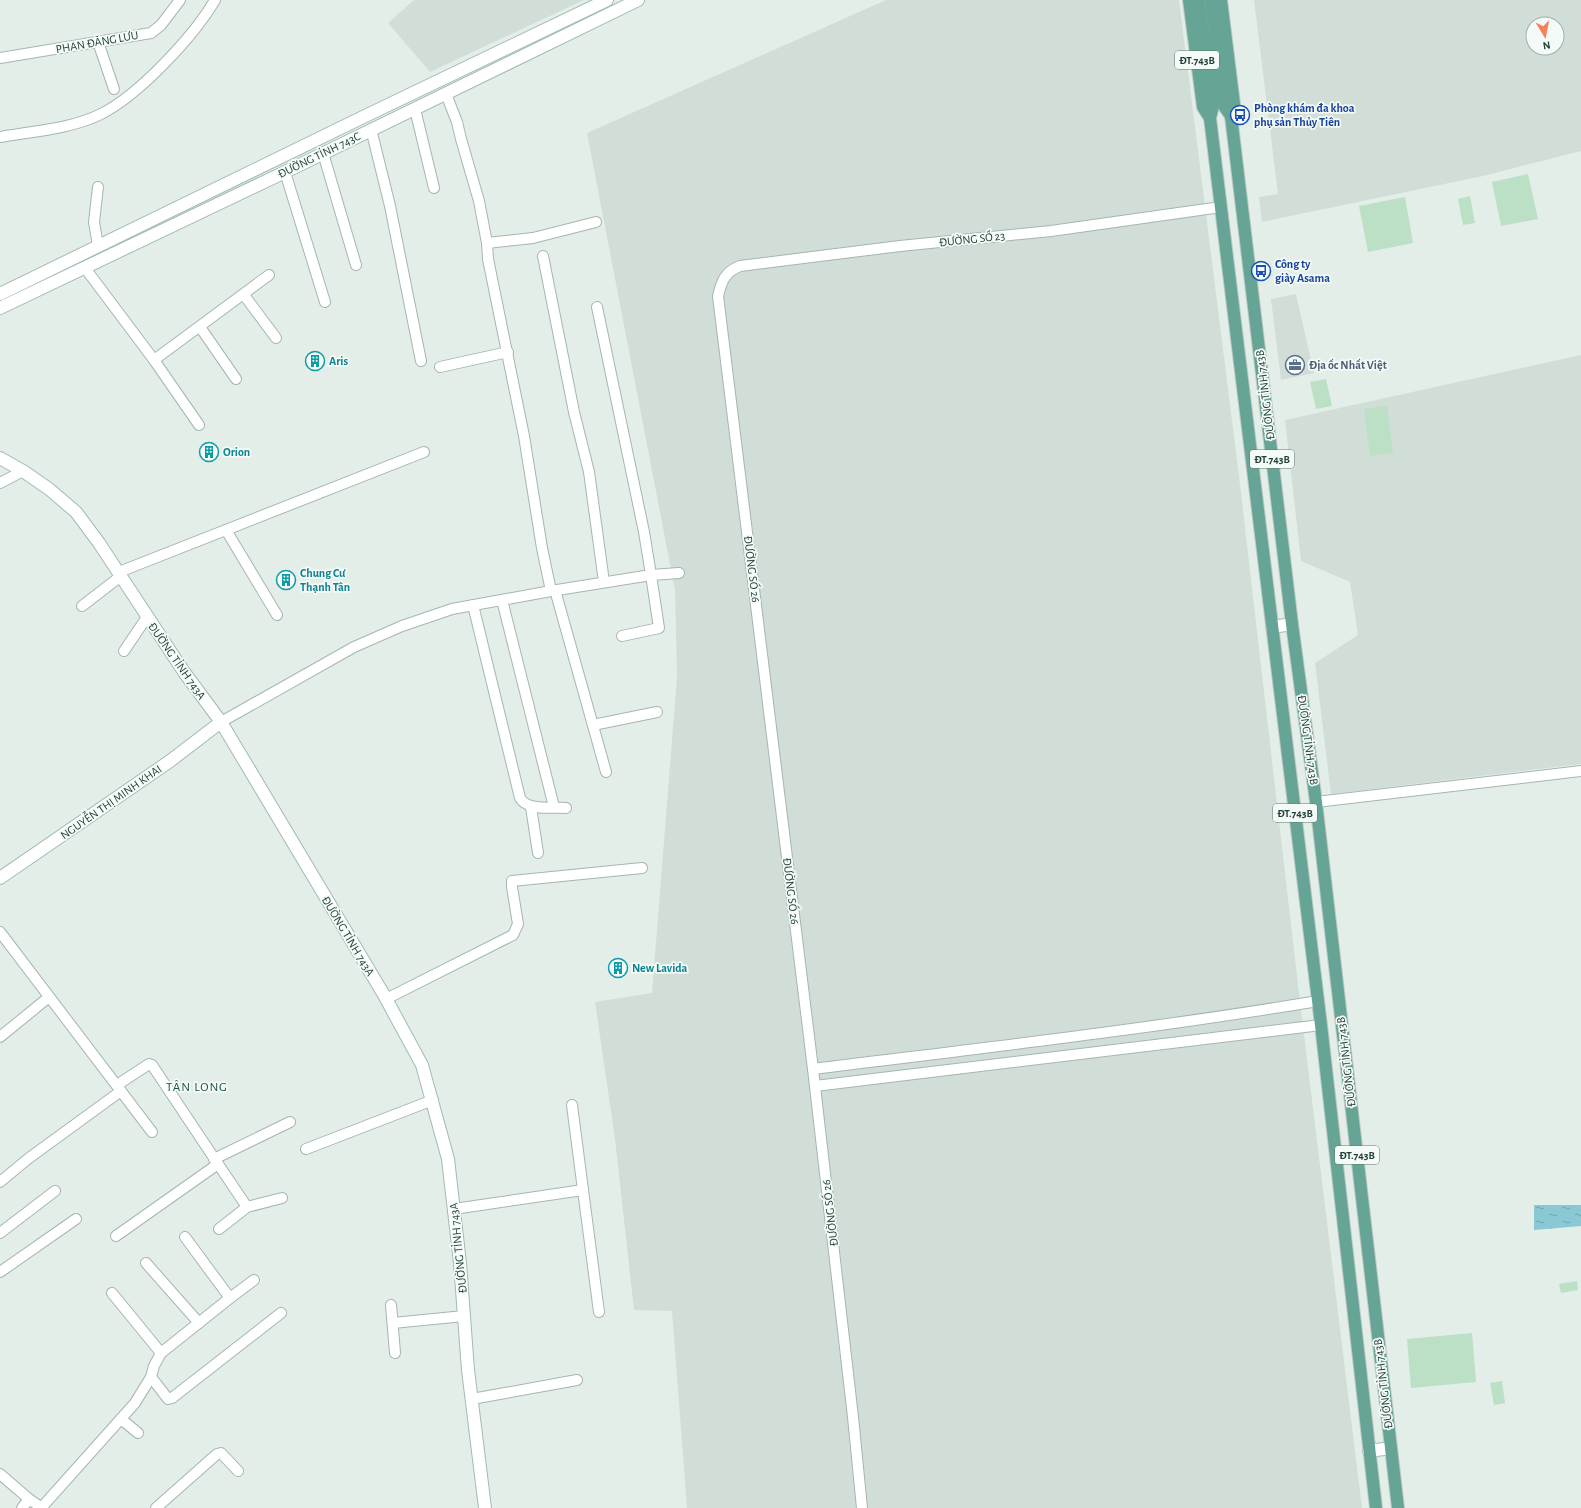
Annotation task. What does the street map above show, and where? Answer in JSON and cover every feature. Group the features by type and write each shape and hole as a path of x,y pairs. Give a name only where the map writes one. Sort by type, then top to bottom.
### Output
{"main road":[{"name":"ĐƯỜNG TỈNH 743C","path":"0,294 607,0"},
{"name":"ĐƯỜNG TỈNH 743C","path":"0,308 285,172 637,0"},
{"name":"ĐƯỜNG TỈNH 743B","path":"1189,0 1203,107 1210,118"},
{"name":"ĐT.743B","path":"1200,0 1216,89"},
{"name":"ĐT.743B","path":"1211,0 1216,89"},
{"name":"ĐƯỜNG TỈNH 743B","path":"1221,0 1234,104 1231,116 1292,624 1316,802 1398,1508"},
{"name":"ĐƯỜNG TỈNH 743B","path":"1216,89 1210,118 1220,207 1321,1025 1376,1508"},
{"name":"ĐƯỜNG TỈNH 743B","path":"1216,89 1224,106 1231,116"},
{"name":"ĐƯỜNG TỈNH 743A","path":"0,458 23,470 49,488 76,512 120,574 146,617 221,722 386,999 422,1065 448,1159 460,1263 468,1370 486,1508"},
{"path":"1272,627 1292,624"},
{"name":"NGUYỄN THỊ MINH KHAI","path":"0,878 152,774 221,722"},
{"path":"1369,1451 1391,1448"}],"street":[{"name":"PHAN ĐĂNG LƯU","path":"0,58 152,33 161,25 180,0"},
{"path":"0,137 64,126 88,119 102,113 121,101 169,58 188,37 215,0"},
{"path":"98,42 114,89"},
{"path":"446,94 457,122 479,200 487,243 488,259 524,436 542,548 606,772"},
{"path":"415,109 434,188"},
{"path":"371,130 390,206 421,361"},
{"path":"323,153 356,265"},
{"path":"285,172 325,302"},
{"path":"98,187 94,222 98,246"},
{"name":"ĐƯỜNG SỐ 23","path":"726,276 731,270 740,266 900,246 1051,231 1220,207"},
{"path":"487,243 532,238 596,222"},
{"path":"543,256 574,412 589,472 604,582"},
{"path":"85,268 154,360 199,425"},
{"path":"154,360 244,295 268,275"},
{"name":"ĐƯỜNG SỐ 26","path":"726,276 721,285 718,296 813,1069 862,1508"},
{"path":"244,295 276,338"},
{"path":"597,307 637,496 659,628 622,636"},
{"path":"200,327 236,379"},
{"path":"440,367 508,352"},
{"path":"82,606 120,574 226,530 424,452"},
{"path":"0,483 23,470"},
{"path":"226,530 277,615"},
{"path":"221,722 354,647 402,626 452,609 553,590 651,575 679,573"},
{"path":"502,600 554,807"},
{"path":"474,605 520,798 523,803 531,806 566,808"},
{"path":"124,651 146,617"},
{"path":"593,725 657,712"},
{"path":"1316,802 1581,772"},
{"path":"531,806 538,853"},
{"path":"386,999 513,935 518,924 512,881 642,868"},
{"path":"0,932 152,1132"},
{"path":"0,1037 49,997"},
{"path":"813,1069 1058,1039 1227,1016 1318,1001"},
{"path":"815,1086 1321,1025"},
{"path":"1058,1039 1062,1056"},
{"path":"0,1182 149,1064 152,1065 247,1207"},
{"path":"306,1149 432,1100"},
{"path":"572,1105 599,1312"},
{"path":"116,1236 216,1162 290,1122"},
{"path":"454,1209 584,1190"},
{"path":"0,1233 56,1191"},
{"path":"219,1229 247,1207 282,1198"},
{"path":"0,1272 76,1219"},
{"path":"185,1237 230,1298"},
{"path":"146,1263 199,1323"},
{"path":"0,1474 42,1508 135,1403 151,1377 154,1366 161,1353 254,1280"},
{"path":"112,1293 161,1353"},
{"path":"392,1305 395,1353"},
{"path":"151,1377 168,1399 172,1398 281,1313"},
{"path":"393,1323 464,1316"},
{"path":"472,1399 577,1380"},
{"path":"121,1419 138,1433"},
{"path":"156,1508 217,1454 221,1453 238,1470"},
{"path":"22,1508 29,1499"}],"shaded area":[{"path":"414,0 584,0 430,72 388,23"},
{"path":"886,0 1179,0 1239,476 1300,1002 1362,1508 687,1508 672,1311 634,1310 615,1139 595,1002 652,993 677,677 675,590 587,133"},
{"path":"1254,0 1581,0 1581,151 1483,176 1262,222 1259,197 1278,194"},
{"path":"1296,294 1314,373 1281,380 1271,299"},
{"path":"1581,355 1581,764 1331,794 1315,663 1358,635 1350,582 1301,561 1285,420"}],"green space":[{"path":"1528,174 1538,219 1501,226 1492,182"},
{"path":"1470,196 1475,223 1463,225 1458,199"},
{"path":"1405,197 1413,243 1368,252 1359,206"},
{"path":"1326,379 1332,406 1316,409 1310,382"},
{"path":"1387,406 1393,453 1370,456 1364,409"},
{"path":"1577,1281 1578,1290 1561,1293 1559,1284"},
{"path":"1472,1333 1476,1382 1411,1388 1407,1339"},
{"path":"1502,1381 1505,1403 1494,1405 1490,1383"}],"water":[{"path":"1534,1205 1581,1205 1581,1226 1534,1230"}],"place":[{"name":"Phòng khám đa khoa phụ sản Thủy Tiên","path":"1240,115"},
{"name":"Công ty giày Asama","path":"1261,271"},
{"name":"Aris","path":"315,361"},
{"name":"Địa ốc Nhất Việt","path":"1295,365"},
{"name":"Orion","path":"209,452"},
{"name":"Chung Cư Thạnh Tân","path":"286,580"},
{"name":"New Lavida","path":"618,968"}],"district":[{"name":"TÂN LONG","path":"197,1087"}]}
